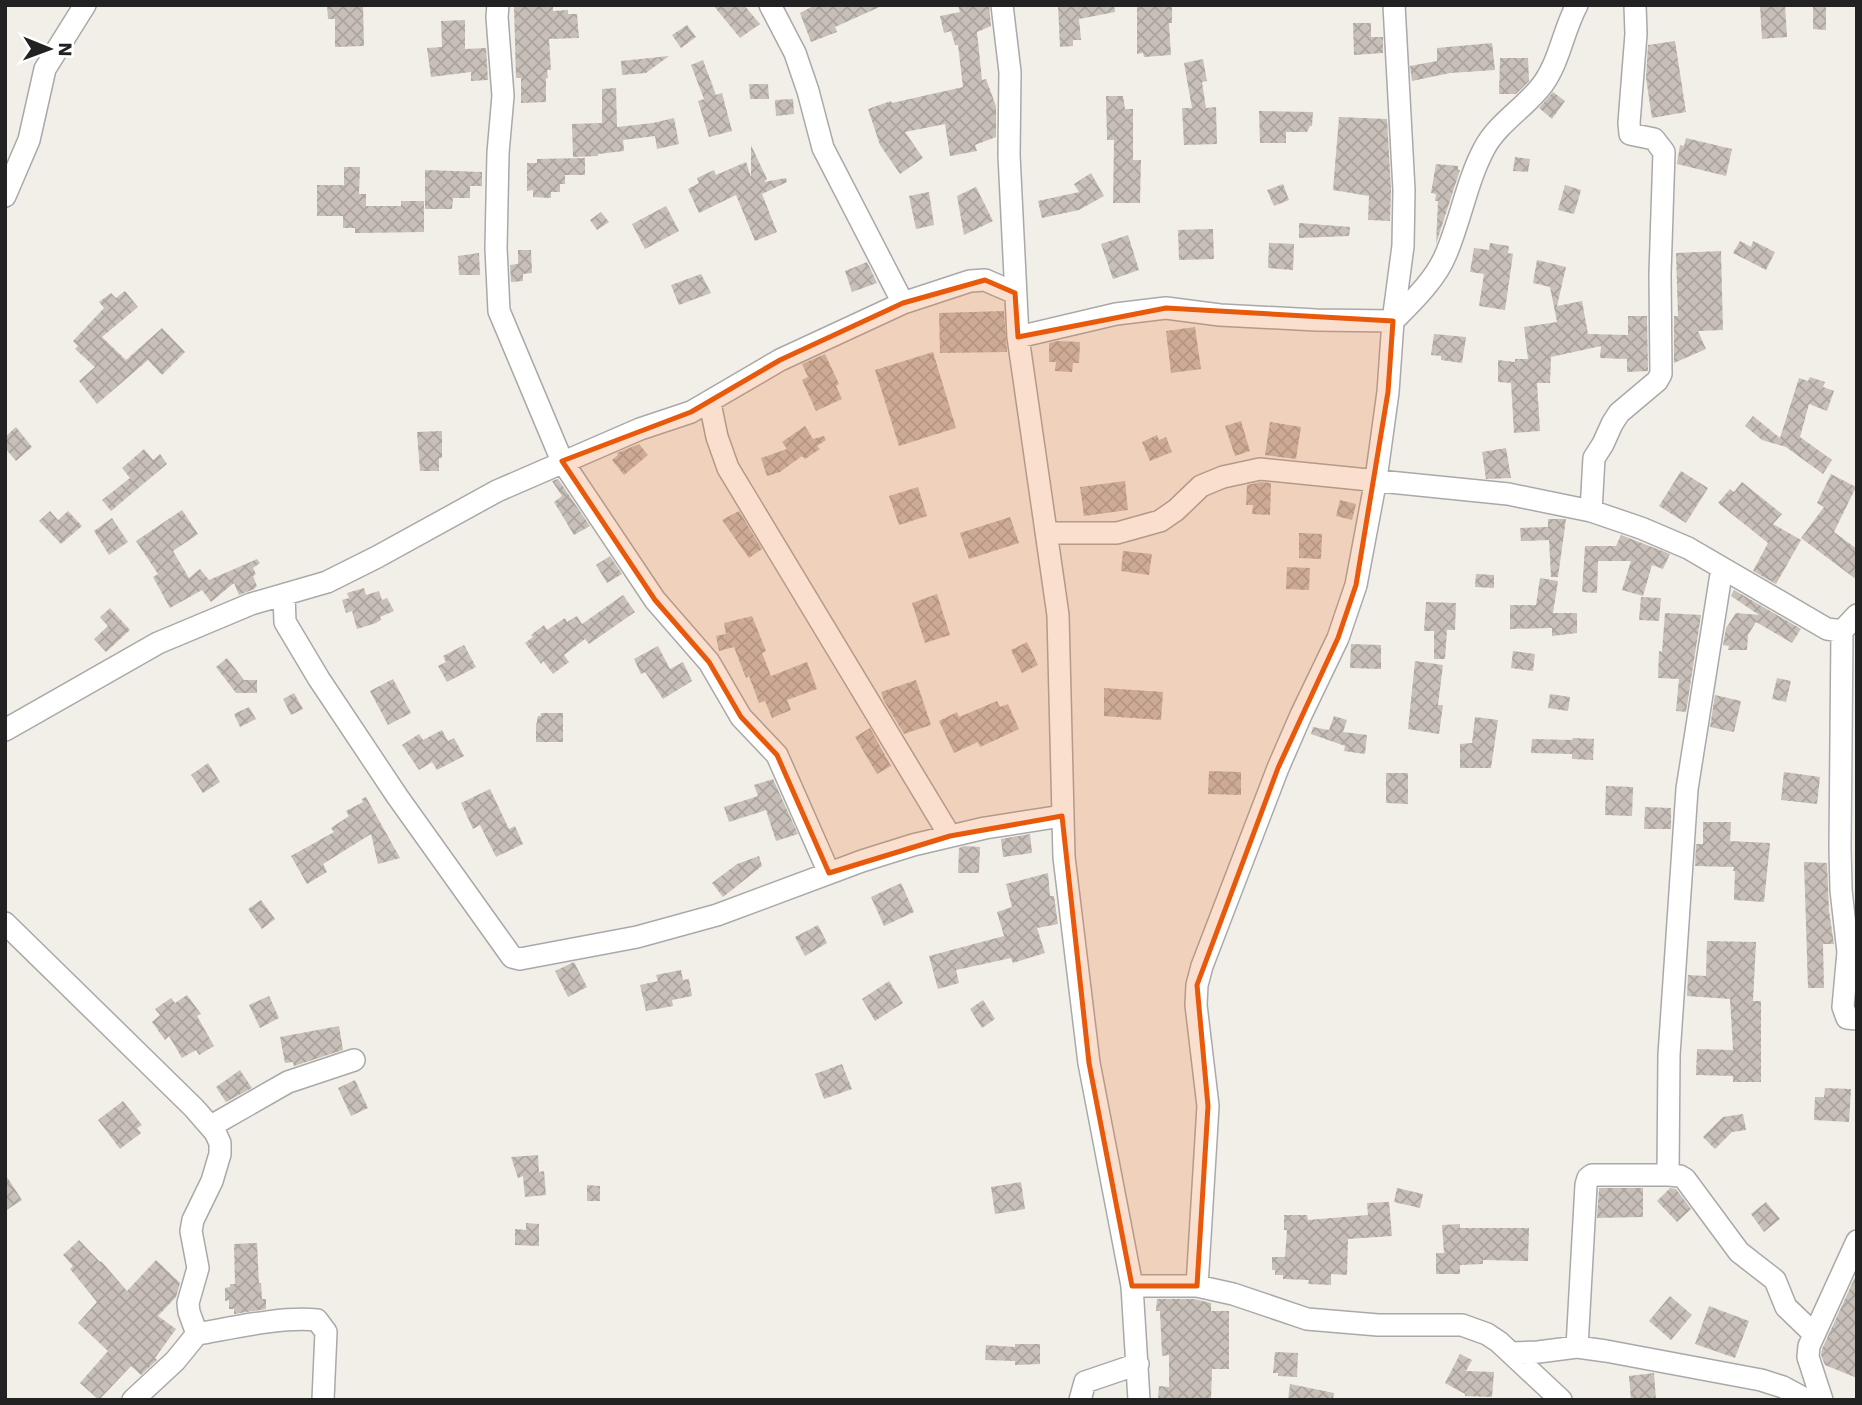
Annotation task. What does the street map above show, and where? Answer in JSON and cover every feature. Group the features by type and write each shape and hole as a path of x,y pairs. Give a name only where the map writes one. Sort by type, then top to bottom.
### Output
{"street":[{"path":"5,196 12,169 29,140 45,69 85,5"},
{"path":"498,5 503,96 498,153 496,248 499,311 562,461 655,600 703,654 741,716 777,755 829,873"},
{"path":"770,5 795,54 823,148 903,303"},
{"path":"1002,5 1010,72 1009,155 1018,337 1058,615 1064,857 1089,1063 1132,1286 1139,1400"},
{"path":"1197,1286 1208,1106 1196,1005 1197,985 1278,768 1338,638 1356,585 1376,479 1403,246 1404,190 1394,5"},
{"path":"1018,337 1116,314 1166,308 1220,316 1393,321 1427,283 1446,256 1483,149 1495,131 1517,113 1543,84 1555,64 1577,5"},
{"path":"1591,511 1594,458 1619,413 1657,381 1662,366 1660,274 1664,152 1654,139 1630,134 1636,34 1635,5"},
{"path":"5,730 158,643 220,615 327,582 496,491 640,429 691,412 780,360 903,303 970,281 985,280 1015,293"},
{"path":"710,403 717,437 728,468 950,836"},
{"path":"1046,533 1117,533 1160,521 1201,486 1223,477 1260,469 1508,494 1591,511 1641,528 1688,548 1827,629 1842,631"},
{"path":"1668,1175 1669,1055 1687,789 1722,568"},
{"path":"284,595 285,622 319,679 397,796 512,957 530,959 637,937 740,908 889,852 950,836 1062,816"},
{"path":"1857,615 1842,631 1840,848 1841,890 1849,959 1843,1007 1847,1018 1857,1019"},
{"path":"5,923 211,1126 219,1143 220,1154 212,1181 193,1220 191,1231 198,1268 188,1312 197,1334"},
{"path":"211,1126 288,1082 354,1060"},
{"path":"1577,1348 1586,1185 1592,1175 1668,1175 1685,1179 1739,1252 1775,1279 1786,1307 1814,1334"},
{"path":"1822,1400 1808,1357 1809,1346 1857,1241"},
{"path":"1132,1286 1197,1286 1233,1294 1307,1319 1378,1325 1462,1325 1487,1334 1561,1400"},
{"path":"133,1400 175,1361 197,1334 307,1319 317,1320 326,1332 323,1400"},
{"path":"1511,1353 1577,1348 1606,1350 1735,1374 1783,1387 1807,1400"},
{"path":"1080,1400 1085,1382 1138,1364"}],"highlighted area":[{"path":"985,280 1015,293 1018,337 1166,308 1393,321 1388,392 1356,585 1338,638 1278,768 1197,985 1208,1106 1197,1286 1132,1286 1089,1063 1062,816 950,836 829,873 777,755 741,717 709,662 655,600 562,461 691,412 780,360 903,303"}],"building":[{"path":"327,5 363,5 364,46 335,47 335,19 328,19"},
{"path":"514,5 553,5 553,11 568,10 568,14 577,14 579,38 549,39 551,70 547,70 546,102 521,103 521,78 516,78"},
{"path":"713,5 744,5 760,24 740,38"},
{"path":"815,5 884,5 835,27 837,32 811,42 800,13"},
{"path":"958,5 989,5 991,26 977,32 982,80 986,79 996,106 996,137 975,145 977,151 950,156 945,124 905,132 923,158 900,174 880,145 868,109 891,101 892,103 963,87 958,45 955,45 951,31 944,33 940,16 960,12"},
{"path":"1058,5 1114,5 1115,12 1079,19 1081,40 1073,40 1073,46 1060,47"},
{"path":"1137,5 1172,5 1172,23 1169,23 1171,55 1144,57 1143,53 1137,54"},
{"path":"1760,5 1785,5 1787,37 1762,39"},
{"path":"1813,7 1826,7 1826,30 1813,29"},
{"path":"465,20 465,49 486,48 488,80 471,81 471,72 431,77 427,48 442,47 441,21"},
{"path":"1353,23 1371,23 1371,37 1383,37 1383,53 1354,55"},
{"path":"687,25 696,37 681,48 672,35"},
{"path":"1675,41 1686,112 1652,118 1646,78 1648,45"},
{"path":"1492,43 1495,70 1450,73 1412,81 1410,66 1437,61 1437,48"},
{"path":"669,56 646,73 622,75 621,61"},
{"path":"1500,58 1528,58 1529,81 1516,94 1499,94"},
{"path":"1203,59 1207,81 1202,82 1206,108 1216,107 1217,144 1184,145 1182,108 1192,108 1184,63"},
{"path":"703,60 716,95 722,93 732,131 709,137 698,101 704,99 691,65"},
{"path":"749,84 768,84 769,99 750,99"},
{"path":"616,88 617,127 674,118 679,144 657,149 655,136 623,140 624,151 573,157 572,124 602,123 602,89"},
{"path":"1553,92 1565,101 1552,119 1539,108"},
{"path":"1106,96 1123,96 1125,109 1133,109 1133,160 1141,160 1140,203 1113,203 1114,140 1107,140"},
{"path":"793,99 794,114 776,116 775,100"},
{"path":"1259,111 1313,112 1312,126 1307,132 1286,132 1286,143 1260,143"},
{"path":"1339,117 1387,119 1390,221 1368,220 1369,196 1333,190"},
{"path":"1686,138 1732,149 1726,176 1677,164 1680,145 1684,146"},
{"path":"751,145 767,179 764,182 786,178 787,182 762,194 777,232 755,241 736,195 699,213 688,189 699,183 697,178 714,170 716,175 746,162 751,177"},
{"path":"1515,157 1530,159 1528,172 1513,171"},
{"path":"585,158 585,175 565,175 565,184 560,184 560,192 551,192 551,198 533,197 533,190 527,191 527,163 537,163 537,159"},
{"path":"1436,164 1458,166 1460,170 1436,244 1438,201 1435,201 1436,194 1431,193"},
{"path":"344,167 360,167 359,194 366,194 366,206 401,206 401,201 424,201 424,232 355,233 355,228 343,228 343,216 317,216 317,185 344,185"},
{"path":"425,170 482,172 482,186 470,186 470,198 453,198 452,209 425,209"},
{"path":"1091,173 1104,196 1079,210 1042,218 1038,201 1079,192 1074,184"},
{"path":"1283,184 1289,200 1274,206 1267,190"},
{"path":"1565,185 1581,190 1574,214 1558,210"},
{"path":"976,187 993,221 964,235 957,196"},
{"path":"929,192 934,225 916,229 909,196"},
{"path":"666,206 679,231 645,249 632,224"},
{"path":"601,212 609,222 597,230 590,220"},
{"path":"1299,223 1350,227 1349,236 1299,238"},
{"path":"1213,229 1214,259 1179,260 1178,230"},
{"path":"1128,235 1139,270 1113,279 1101,244"},
{"path":"1740,241 1751,247 1753,241 1775,252 1766,270 1733,253"},
{"path":"1269,243 1294,244 1293,270 1268,268"},
{"path":"1490,243 1509,246 1508,253 1513,254 1505,310 1479,306 1484,274 1470,272 1474,248 1489,250"},
{"path":"518,250 531,250 532,273 523,274 523,281 511,282 510,265 518,264"},
{"path":"1721,251 1723,330 1698,331 1706,349 1674,363 1674,316 1678,316 1676,253"},
{"path":"479,253 480,275 459,275 458,256"},
{"path":"1537,260 1566,267 1557,306 1582,301 1588,334 1628,335 1628,316 1647,316 1648,371 1627,372 1627,359 1600,358 1601,346 1551,357 1550,383 1537,383 1540,431 1514,433 1511,383 1498,382 1498,360 1515,362 1515,359 1528,359 1524,327 1557,322 1550,287 1533,283"},
{"path":"867,262 877,283 852,292 845,271"},
{"path":"701,274 711,293 679,305 671,285"},
{"path":"125,291 138,307 102,337 126,360 162,328 185,352 162,375 148,360 97,404 79,381 95,367 75,349 78,346 73,341 104,308 99,302 111,293 116,298"},
{"path":"1004,311 1007,352 940,353 939,313"},
{"path":"1195,327 1201,369 1171,373 1166,331"},
{"path":"1434,334 1466,337 1462,363 1441,360 1441,356 1431,355"},
{"path":"1080,342 1079,363 1073,363 1072,372 1055,371 1056,362 1049,362 1049,343"},
{"path":"933,352 956,428 899,446 875,370"},
{"path":"825,354 839,384 836,386 842,399 816,411 802,380 808,377 802,364"},
{"path":"1810,377 1825,382 1823,387 1834,391 1827,411 1809,404 1800,437 1832,460 1823,474 1786,447 1762,440 1745,426 1753,416 1780,438 1799,378 1808,381"},
{"path":"1241,421 1250,451 1235,456 1225,426"},
{"path":"1270,422 1301,427 1296,459 1265,455"},
{"path":"805,426 813,439 824,436 826,440 817,446 820,449 805,459 802,456 780,472 767,476 761,458 787,449 782,442"},
{"path":"16,427 32,447 16,461 5,448 5,437"},
{"path":"442,431 439,471 420,471 417,432"},
{"path":"1157,435 1159,440 1166,437 1172,452 1150,461 1142,442"},
{"path":"639,444 648,455 624,475 612,460 617,453"},
{"path":"1506,448 1511,478 1486,479 1482,452"},
{"path":"144,449 153,460 160,454 167,464 111,511 102,500 130,478 122,468"},
{"path":"1681,471 1708,488 1686,523 1659,506"},
{"path":"1831,474 1856,487 1834,532 1857,549 1857,580 1801,538 1824,507 1817,503"},
{"path":"558,479 590,526 574,535 554,502 562,496 552,481"},
{"path":"1125,481 1128,510 1084,516 1080,487"},
{"path":"1742,482 1782,514 1773,524 1801,540 1776,584 1753,571 1768,543 1718,503 1730,489 1734,492"},
{"path":"1271,483 1270,515 1252,514 1253,505 1246,505 1247,485"},
{"path":"918,487 927,516 899,525 889,496"},
{"path":"1340,500 1356,504 1352,520 1336,516"},
{"path":"182,510 198,534 173,551 189,578 200,569 209,580 257,559 260,563 253,568 257,586 254,589 239,595 234,583 211,602 202,590 170,608 153,577 158,574 136,541"},
{"path":"50,511 58,520 68,511 82,526 61,544 39,521"},
{"path":"739,511 762,549 749,558 722,520"},
{"path":"1010,517 1019,543 969,559 960,533"},
{"path":"112,518 128,542 109,555 94,531"},
{"path":"1548,519 1566,519 1558,577 1551,577 1549,540 1521,541 1520,528 1548,527"},
{"path":"1299,533 1322,534 1321,559 1299,558"},
{"path":"1621,535 1670,554 1663,569 1652,565 1643,596 1622,590 1631,561 1598,561 1597,593 1582,592 1585,546 1616,546"},
{"path":"1123,551 1152,554 1149,575 1121,571"},
{"path":"610,556 622,574 607,583 596,565"},
{"path":"1287,567 1310,568 1309,590 1286,589"},
{"path":"1476,574 1494,575 1494,588 1475,587"},
{"path":"1540,578 1558,581 1553,613 1577,613 1577,633 1552,636 1552,628 1510,629 1510,605 1536,605"},
{"path":"364,588 366,595 379,591 382,600 387,598 394,611 380,617 381,620 376,623 357,629 352,611 346,613 342,600 349,598 347,593"},
{"path":"1734,590 1801,629 1792,643 1756,622 1748,635 1747,650 1728,650 1729,646 1723,645 1726,628 1736,613 1759,615 1731,596"},
{"path":"937,594 950,635 925,643 912,603"},
{"path":"623,595 635,612 589,644 585,639 564,655 569,662 553,674 543,661 541,664 525,643 544,625 547,630 565,618 567,622 577,616 582,624"},
{"path":"1641,597 1661,598 1659,621 1639,620"},
{"path":"1426,602 1456,603 1455,630 1447,630 1445,659 1434,659 1434,631 1424,631"},
{"path":"110,608 130,630 106,652 94,639 108,626 100,617"},
{"path":"1665,613 1701,615 1686,712 1676,711 1679,679 1658,678"},
{"path":"752,616 766,651 762,653 771,676 807,662 817,689 787,700 791,710 772,718 765,701 759,703 734,647 719,651 716,636 726,634 724,623"},
{"path":"1027,642 1038,665 1022,673 1011,650"},
{"path":"1351,644 1381,645 1381,669 1350,668"},
{"path":"464,645 476,667 447,682 438,666 446,662 443,656"},
{"path":"658,646 670,669 683,662 692,681 663,699 645,672 641,674 634,659"},
{"path":"1513,651 1535,654 1533,671 1511,668"},
{"path":"227,658 244,680 257,680 257,693 236,693 216,667"},
{"path":"1415,661 1443,665 1438,705 1443,705 1439,734 1408,729"},
{"path":"1777,678 1791,681 1786,702 1772,699"},
{"path":"393,679 411,713 388,725 370,691"},
{"path":"916,680 931,725 904,734 881,692"},
{"path":"1104,688 1163,692 1161,720 1104,716"},
{"path":"294,693 303,709 291,715 283,699"},
{"path":"1550,694 1570,697 1568,711 1548,708"},
{"path":"1715,695 1741,701 1734,732 1710,727"},
{"path":"997,701 1000,707 1008,704 1019,729 980,747 978,742 954,753 939,721 957,712 959,717"},
{"path":"249,707 256,719 240,727 234,714"},
{"path":"541,713 563,713 563,742 536,742 536,726"},
{"path":"1334,716 1347,720 1343,732 1367,735 1365,754 1344,751 1345,746 1311,734 1313,727 1329,730"},
{"path":"1475,717 1498,720 1491,768 1460,768 1460,744 1472,743"},
{"path":"870,728 891,766 877,774 855,737"},
{"path":"442,730 448,741 454,738 464,756 437,770 432,762 419,770 402,745 419,734 423,740"},
{"path":"1532,739 1594,739 1593,760 1572,759 1572,754 1531,753"},
{"path":"208,763 220,782 203,793 191,775"},
{"path":"1209,771 1241,772 1241,795 1208,794"},
{"path":"1784,772 1820,777 1817,804 1781,800"},
{"path":"1386,773 1408,773 1408,804 1386,803"},
{"path":"773,779 798,834 776,841 766,810 729,822 724,807 758,796 754,785"},
{"path":"1606,786 1633,787 1632,816 1605,815"},
{"path":"490,789 509,829 515,826 523,844 496,857 480,825 473,829 461,803"},
{"path":"366,797 400,858 378,864 371,834 323,864 327,872 307,884 291,856 334,832 331,828 349,816 346,811 363,802 362,799"},
{"path":"1645,807 1671,808 1671,829 1644,829"},
{"path":"1703,822 1731,822 1730,841 1770,843 1764,902 1734,900 1734,867 1695,866 1696,844 1703,844"},
{"path":"1030,834 1032,853 1003,857 1001,839"},
{"path":"980,847 979,873 958,873 959,848"},
{"path":"759,856 762,866 723,897 712,883 737,864"},
{"path":"1804,862 1827,863 1829,911 1834,944 1823,944 1824,988 1808,988"},
{"path":"1048,873 1050,896 1054,896 1058,924 1037,928 1045,953 1013,963 1011,958 956,970 959,983 938,989 929,956 1004,936 997,912 1012,907 1006,884"},
{"path":"901,883 914,912 884,926 871,897"},
{"path":"261,900 275,919 262,929 248,909"},
{"path":"818,925 827,943 805,956 795,937"},
{"path":"1707,941 1756,942 1753,1001 1761,1001 1761,1082 1733,1082 1733,1076 1696,1075 1697,1049 1733,1050 1730,999 1687,996 1688,975 1706,976"},
{"path":"574,962 587,987 568,997 555,971"},
{"path":"681,970 683,980 689,979 692,996 672,1000 673,1006 646,1011 640,985 658,981 656,975"},
{"path":"889,981 903,1003 875,1021 862,999"},
{"path":"187,995 201,1014 197,1016 214,1046 199,1055 196,1050 182,1058 169,1036 165,1040 152,1022 160,1015 155,1009 171,998 175,1003"},
{"path":"269,996 279,1018 260,1028 249,1005"},
{"path":"983,1000 995,1019 982,1028 970,1009"},
{"path":"339,1026 343,1050 294,1066 293,1062 285,1063 280,1037"},
{"path":"842,1064 852,1089 824,1099 815,1074"},
{"path":"240,1070 252,1088 226,1102 216,1087"},
{"path":"355,1080 368,1108 351,1116 338,1088"},
{"path":"1825,1088 1851,1089 1849,1122 1814,1120 1815,1097 1824,1097"},
{"path":"123,1101 142,1125 137,1128 141,1133 120,1149 98,1120"},
{"path":"1743,1114 1746,1130 1732,1132 1715,1149 1703,1137 1723,1117"},
{"path":"538,1155 539,1172 544,1171 546,1195 525,1197 523,1176 518,1178 511,1157"},
{"path":"5,1174 22,1200 5,1211"},
{"path":"1021,1182 1025,1209 995,1214 991,1187"},
{"path":"587,1185 600,1186 600,1201 587,1201"},
{"path":"1397,1188 1423,1194 1420,1208 1394,1202"},
{"path":"1599,1188 1643,1188 1643,1217 1597,1218"},
{"path":"1670,1188 1676,1189 1691,1209 1677,1222 1657,1201"},
{"path":"1389,1202 1392,1236 1348,1239 1347,1275 1331,1274 1331,1285 1308,1284 1309,1280 1283,1279 1283,1275 1275,1275 1275,1270 1272,1270 1272,1257 1285,1257 1287,1230 1284,1230 1284,1215 1307,1215 1308,1220 1368,1215 1367,1203"},
{"path":"1766,1202 1780,1219 1764,1232 1751,1214"},
{"path":"526,1223 539,1224 539,1246 515,1245 515,1229 526,1230"},
{"path":"1460,1224 1460,1228 1529,1228 1528,1261 1483,1260 1483,1264 1460,1265 1460,1274 1436,1274 1436,1253 1444,1253 1442,1225"},
{"path":"79,1240 127,1291 156,1260 180,1283 176,1297 158,1316 176,1329 155,1358 157,1360 141,1375 131,1366 99,1400 80,1383 108,1351 78,1323 97,1302 70,1269 73,1266 63,1255"},
{"path":"257,1243 259,1283 262,1299 266,1299 266,1309 234,1314 234,1309 229,1309 229,1300 225,1301 225,1288 235,1284 234,1244"},
{"path":"1857,1273 1857,1378 1825,1365 1821,1355"},
{"path":"1670,1296 1692,1315 1671,1340 1649,1321"},
{"path":"1157,1299 1194,1299 1211,1303 1211,1311 1229,1311 1229,1369 1212,1369 1211,1400 1158,1400 1159,1386 1169,1387 1169,1355 1162,1356"},
{"path":"1709,1306 1749,1321 1735,1358 1695,1344"},
{"path":"1015,1344 1040,1344 1040,1364 1015,1365 1015,1361 985,1360 986,1345 1015,1347"},
{"path":"1275,1352 1298,1353 1297,1377 1278,1376 1278,1373 1273,1373"},
{"path":"1460,1354 1472,1360 1466,1371 1494,1372 1492,1397 1465,1396 1445,1383"},
{"path":"1654,1373 1656,1400 1631,1400 1629,1376"},
{"path":"1290,1384 1334,1393 1333,1400 1288,1400"}]}
